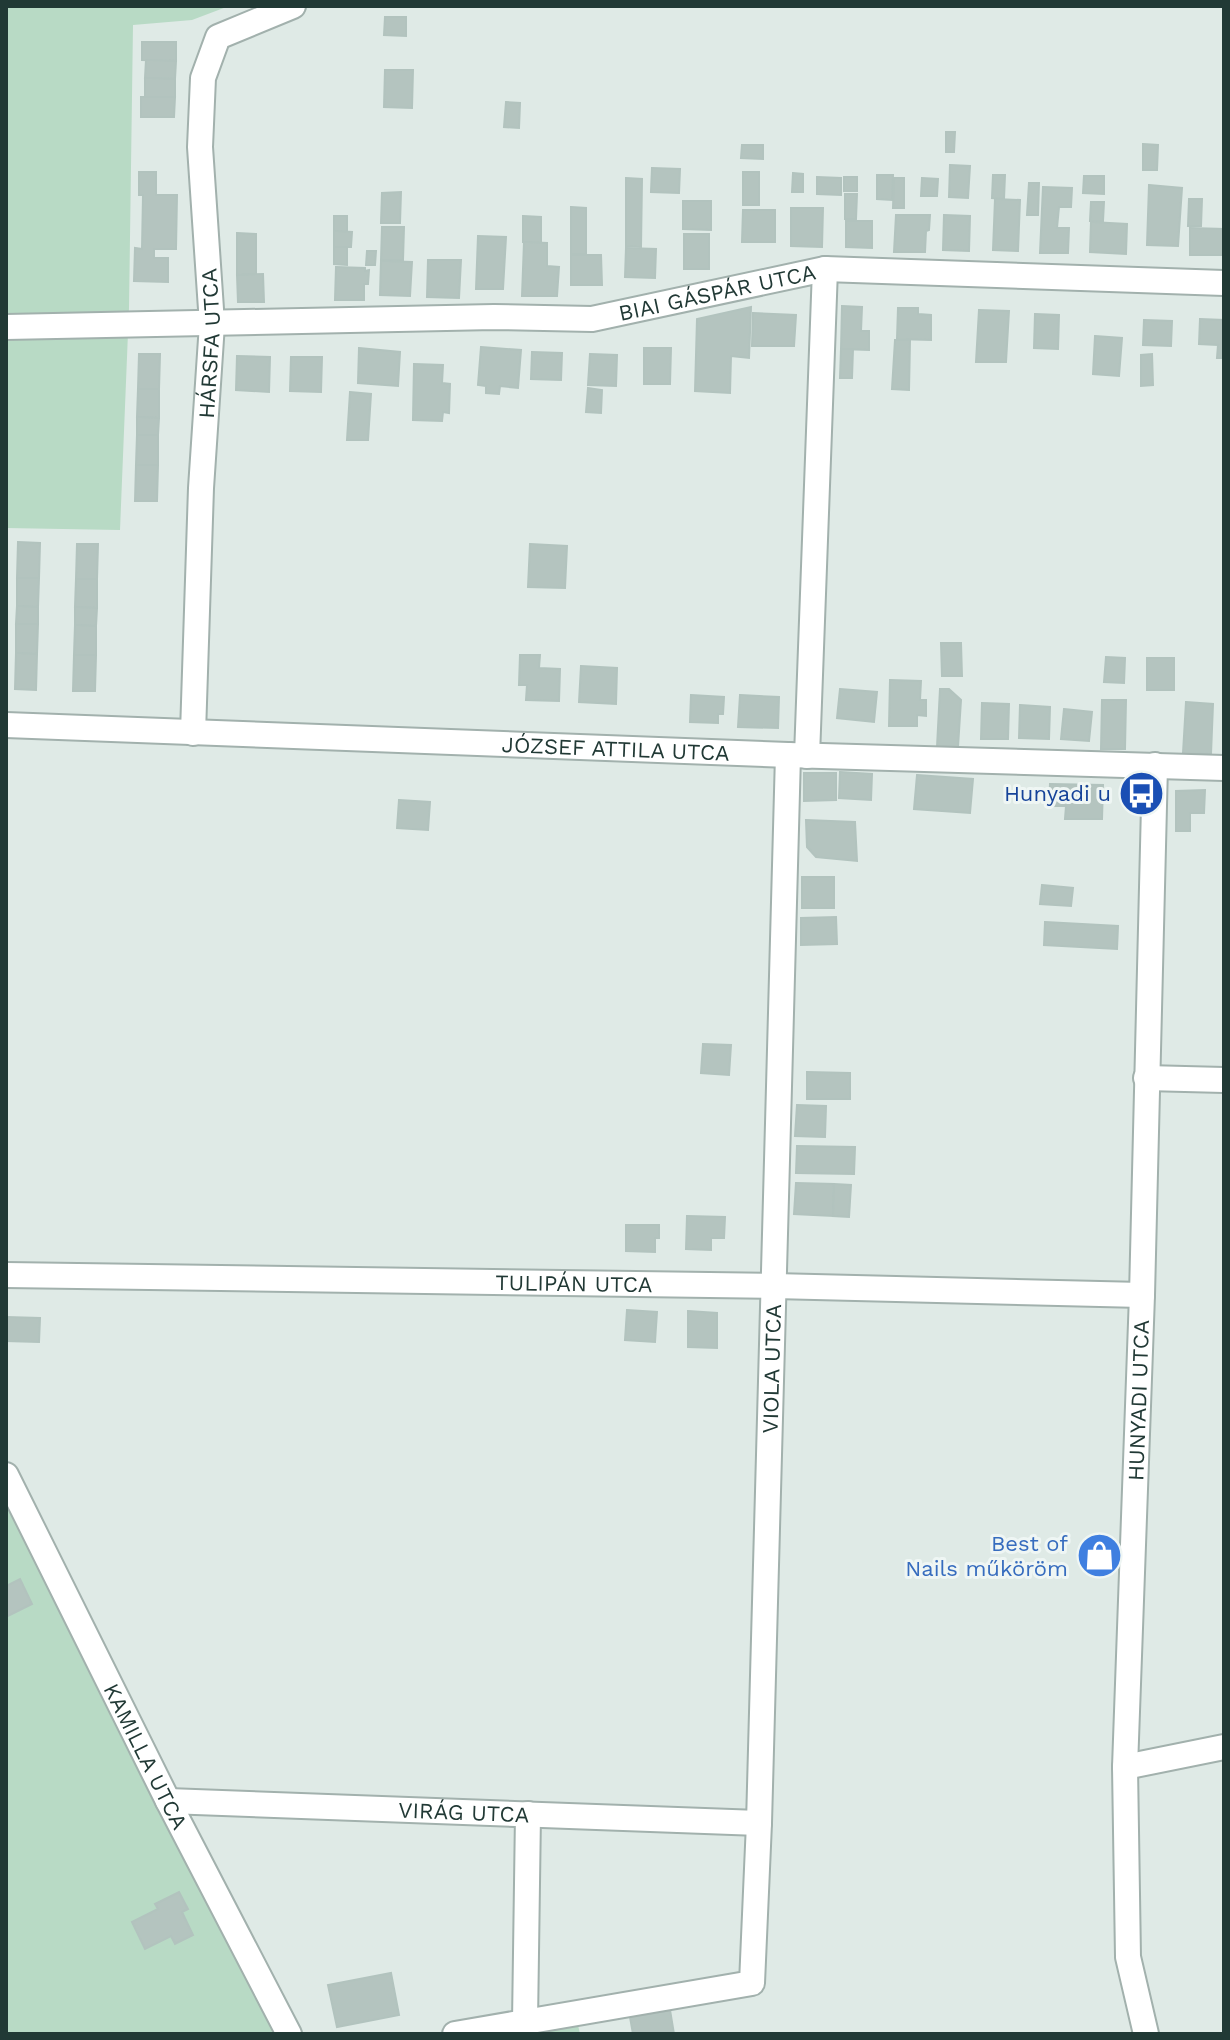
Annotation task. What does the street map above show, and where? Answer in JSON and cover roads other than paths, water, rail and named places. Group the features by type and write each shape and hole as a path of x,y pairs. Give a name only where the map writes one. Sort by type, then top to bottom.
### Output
{"street":[{"name":"HÁRSFA UTCA","path":"193,733 201,488 212,324 200,147 203,78 218,37 293,6"},
{"name":"BIAI GÁSPÁR UTCA","path":"6,327 494,317 592,319 825,269 1224,283"},
{"name":"VIOLA UTCA","path":"525,2022 752,1983 774,1286 797,756 825,269"},
{"name":"JÓZSEF ATTILA UTCA","path":"6,725 797,756 1224,768"},
{"name":"HUNYADI UTCA","path":"1146,2034 1128,1957 1125,1767 1142,1295 1155,765"},
{"path":"1146,1078 1224,1080"},
{"name":"TULIPÁN UTCA","path":"6,1275 774,1286 1142,1295"},
{"name":"KAMILLA UTCA","path":"6,1475 168,1801 289,2034"},
{"path":"1125,1767 1224,1747"},
{"name":"VIRÁG UTCA","path":"168,1801 759,1823"},
{"path":"455,2034 525,2022 528,1814"}],"place":[{"name":"Hunyadi u","path":"1142,793"},
{"name":"Best of Nails műköröm","path":"1099,1556"}]}
